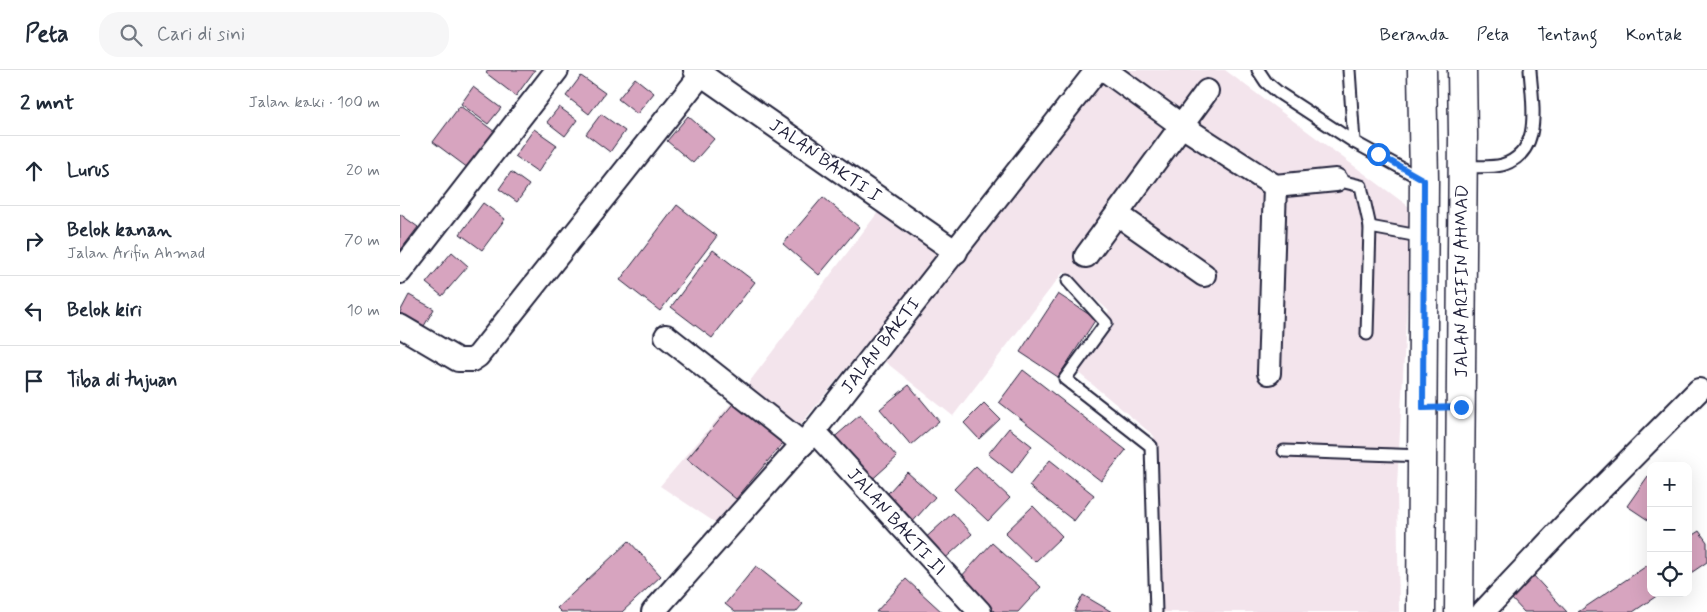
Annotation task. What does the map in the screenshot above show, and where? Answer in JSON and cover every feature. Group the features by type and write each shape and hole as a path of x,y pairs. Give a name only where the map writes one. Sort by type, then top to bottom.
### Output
{"main road":[{"path":"1421,612 1424,237 1422,70"},
{"name":"JALAN ARIFIN AHMAD","path":"1459,612 1463,166 1462,70"},
{"path":"1423,408 1461,407"}],"street":[{"path":"400,272 557,70"},
{"name":"JALAN BAKTI","path":"653,612 808,438 956,252 1097,70"},
{"path":"1105,70 1182,126 1275,186 1336,180"},
{"path":"400,326 458,360 465,361 478,356 698,72"},
{"name":"JALAN BAKTI I","path":"698,72 956,252"},
{"path":"1086,256 1207,91"},
{"path":"1269,373 1275,186"},
{"path":"1117,214 1204,276"},
{"name":"JALAN BAKTI II","path":"666,336 808,438 980,612"},
{"path":"1483,612 1568,522 1699,390"}],"lane":[{"path":"1253,70 1279,93 1354,142 1424,180"},
{"path":"1258,70 1266,82"},
{"path":"1349,70 1354,142"},
{"path":"1463,166 1502,165 1522,154 1533,132 1530,70"},
{"path":"1336,180 1361,186 1370,227 1368,334"},
{"path":"1370,227 1424,237"},
{"path":"1068,281 1106,322 1065,379 1151,446 1156,612"},
{"path":"1284,451 1423,456"}],"shaded area":[{"path":"1109,70 1225,70 1412,209 1397,486 1399,612 1156,612 1154,436 1069,365 1109,311 1064,271 953,416 883,360"},
{"path":"888,199 938,255 719,525 660,486 747,385"}],"building":[{"path":"488,70 535,70 516,96 486,73"},
{"path":"581,76 605,93 589,114 566,96"},
{"path":"635,78 654,93 637,114 618,99"},
{"path":"473,87 501,108 488,124 461,104"},
{"path":"460,106 495,132 468,168 433,142"},
{"path":"559,107 577,120 565,136 547,122"},
{"path":"601,114 625,131 610,152 586,134"},
{"path":"688,116 714,139 693,163 667,141"},
{"path":"534,129 557,145 538,172 515,156"},
{"path":"511,172 529,185 517,202 499,189"},
{"path":"823,197 859,227 819,275 783,244"},
{"path":"483,203 505,219 482,250 460,234"},
{"path":"677,205 717,236 660,311 620,280"},
{"path":"400,214 418,227 400,251"},
{"path":"713,250 755,282 712,338 671,307"},
{"path":"452,252 468,266 442,296 426,283"},
{"path":"1058,294 1096,319 1058,377 1020,352"},
{"path":"409,295 434,309 421,331 400,319 400,312"},
{"path":"1023,370 1126,450 1101,481 999,402"},
{"path":"909,385 939,421 911,445 880,409"},
{"path":"738,398 787,438 736,499 687,459"},
{"path":"984,403 1000,419 979,439 964,423"},
{"path":"860,415 897,457 867,484 830,441"},
{"path":"1009,428 1032,446 1012,473 988,454"},
{"path":"1050,460 1094,495 1074,521 1029,486"},
{"path":"976,466 1010,498 988,521 954,489"},
{"path":"907,472 935,497 908,527 881,501"},
{"path":"1647,477 1647,519 1627,506"},
{"path":"1033,506 1062,536 1035,562 1005,533"},
{"path":"953,513 972,534 940,563 921,542"},
{"path":"1699,531 1707,542 1707,562 1692,572 1692,552 1692,535"},
{"path":"629,541 661,576 622,612 561,612 557,608"},
{"path":"992,543 1041,587 1018,612 995,612 959,579"},
{"path":"756,566 803,604 796,612 735,612 725,604"},
{"path":"1647,566 1647,597 1655,597 1633,612 1578,612"},
{"path":"1532,574 1567,612 1524,612 1509,596"},
{"path":"906,579 942,612 876,612"},
{"path":"1083,595 1112,612 1074,612"}],"route":[{"path":"1378,154 1424,180 1423,408 1461,407"}]}
